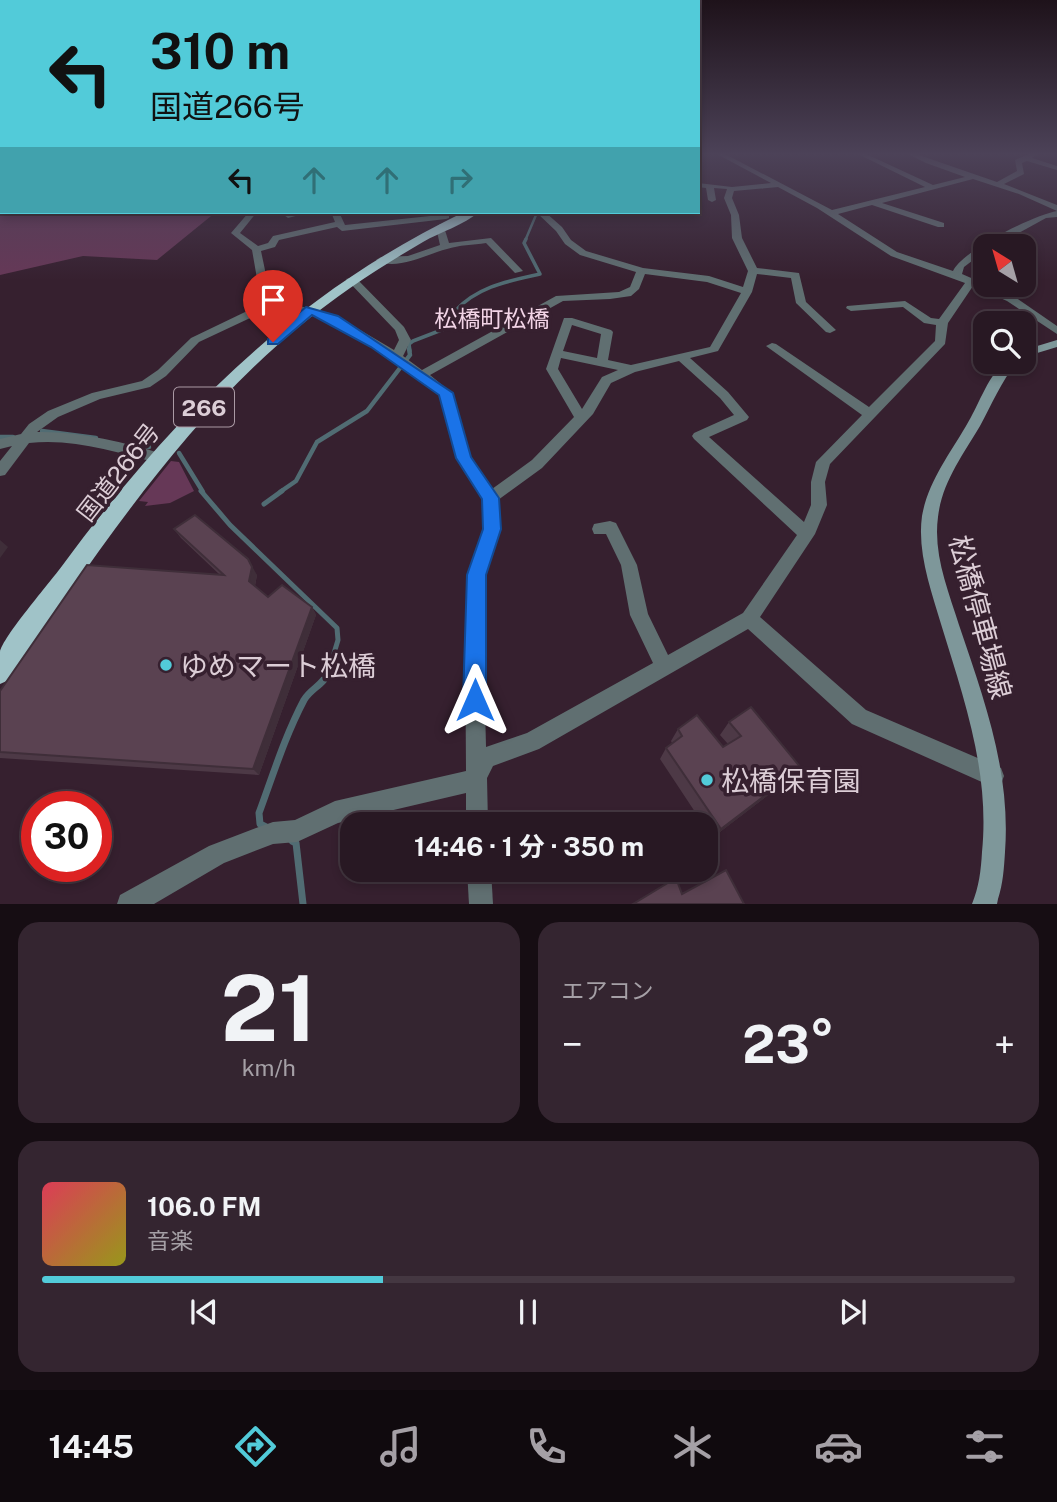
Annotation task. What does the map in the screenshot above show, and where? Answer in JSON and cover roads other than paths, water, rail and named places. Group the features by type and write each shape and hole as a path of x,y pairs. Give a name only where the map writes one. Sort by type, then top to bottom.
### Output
{"highway":[{"name":"国道266号","path":"0,671 158,458 236,373 351,279 445,219 465,214"}],"main road":[{"path":"1036,350 1057,343"},
{"name":"松橋停車場線","path":"985,904 998,830 993,776 971,688 940,593 929,542 929,519 936,488 1002,374"}],"street":[{"path":"490,498 537,464 580,418 606,380 631,369 714,349 747,292 753,271 737,238 735,215 728,196"},
{"path":"799,196 894,254 964,278 1011,299 1057,331"},
{"path":"830,213 895,196"},
{"path":"1026,196 1057,208"},
{"path":"872,202 941,225"},
{"path":"920,226 903,218 922,208"},
{"path":"251,214 235,233 256,249 264,290 275,302 334,319 446,393 464,458 490,498 492,529 476,575 476,812"},
{"path":"288,215 294,214"},
{"path":"336,214 342,228 445,219 445,246"},
{"path":"542,214 559,229 568,242 583,253 642,271 691,275 747,292"},
{"path":"1010,234 1044,216 1057,214"},
{"path":"1044,216 1057,224"},
{"path":"256,249 272,245 276,238 340,225"},
{"path":"381,260 409,259 445,246 488,240 518,271"},
{"path":"475,780 486,758 532,742 606,702 663,665 749,619 807,534 819,505 818,482 823,461 941,342 942,323 964,278 960,266 973,256"},
{"path":"422,375 560,298 578,295 626,295 634,289 642,271"},
{"path":"753,271 795,275 801,303 830,330"},
{"path":"351,279 400,329 405,340 402,362"},
{"path":"0,471 42,421 96,396 146,384 162,373 195,340 275,302"},
{"path":"851,308 905,304 928,321 942,323"},
{"path":"580,418 552,369 568,320 607,332 602,361"},
{"path":"772,346 870,414"},
{"path":"556,353 631,369"},
{"path":"680,356 723,395 742,417 699,436 807,534"},
{"path":"0,444 26,437 64,435 158,458"},
{"path":"600,529 610,527 629,565 639,615 663,665"},
{"path":"749,619 859,718 993,776"},
{"path":"129,904 217,854 273,833 297,831 335,812 475,780"},
{"path":"480,882 481,904"}],"waterway":[{"path":"525,241 536,215"},
{"path":"410,351 409,344 413,341 457,324 455,311 484,290 540,274 525,241"},
{"path":"280,492 296,481 317,442 367,411 410,355 409,349"},
{"path":"42,431 96,438"},
{"path":"0,437 13,437"},
{"path":"132,446 149,447"},
{"path":"179,453 203,492"},
{"path":"201,491 230,525 337,628 338,640 328,673"},
{"path":"264,504 282,491"},
{"path":"266,827 260,824 259,813 285,742 304,700 328,673"},
{"path":"292,841 296,843 303,904"}],"place":[{"name":"ゆめマート松橋","path":"166,665"},
{"name":"松橋保育園","path":"707,780"}],"district":[{"name":"松橋町松橋","path":"492,318"}]}
